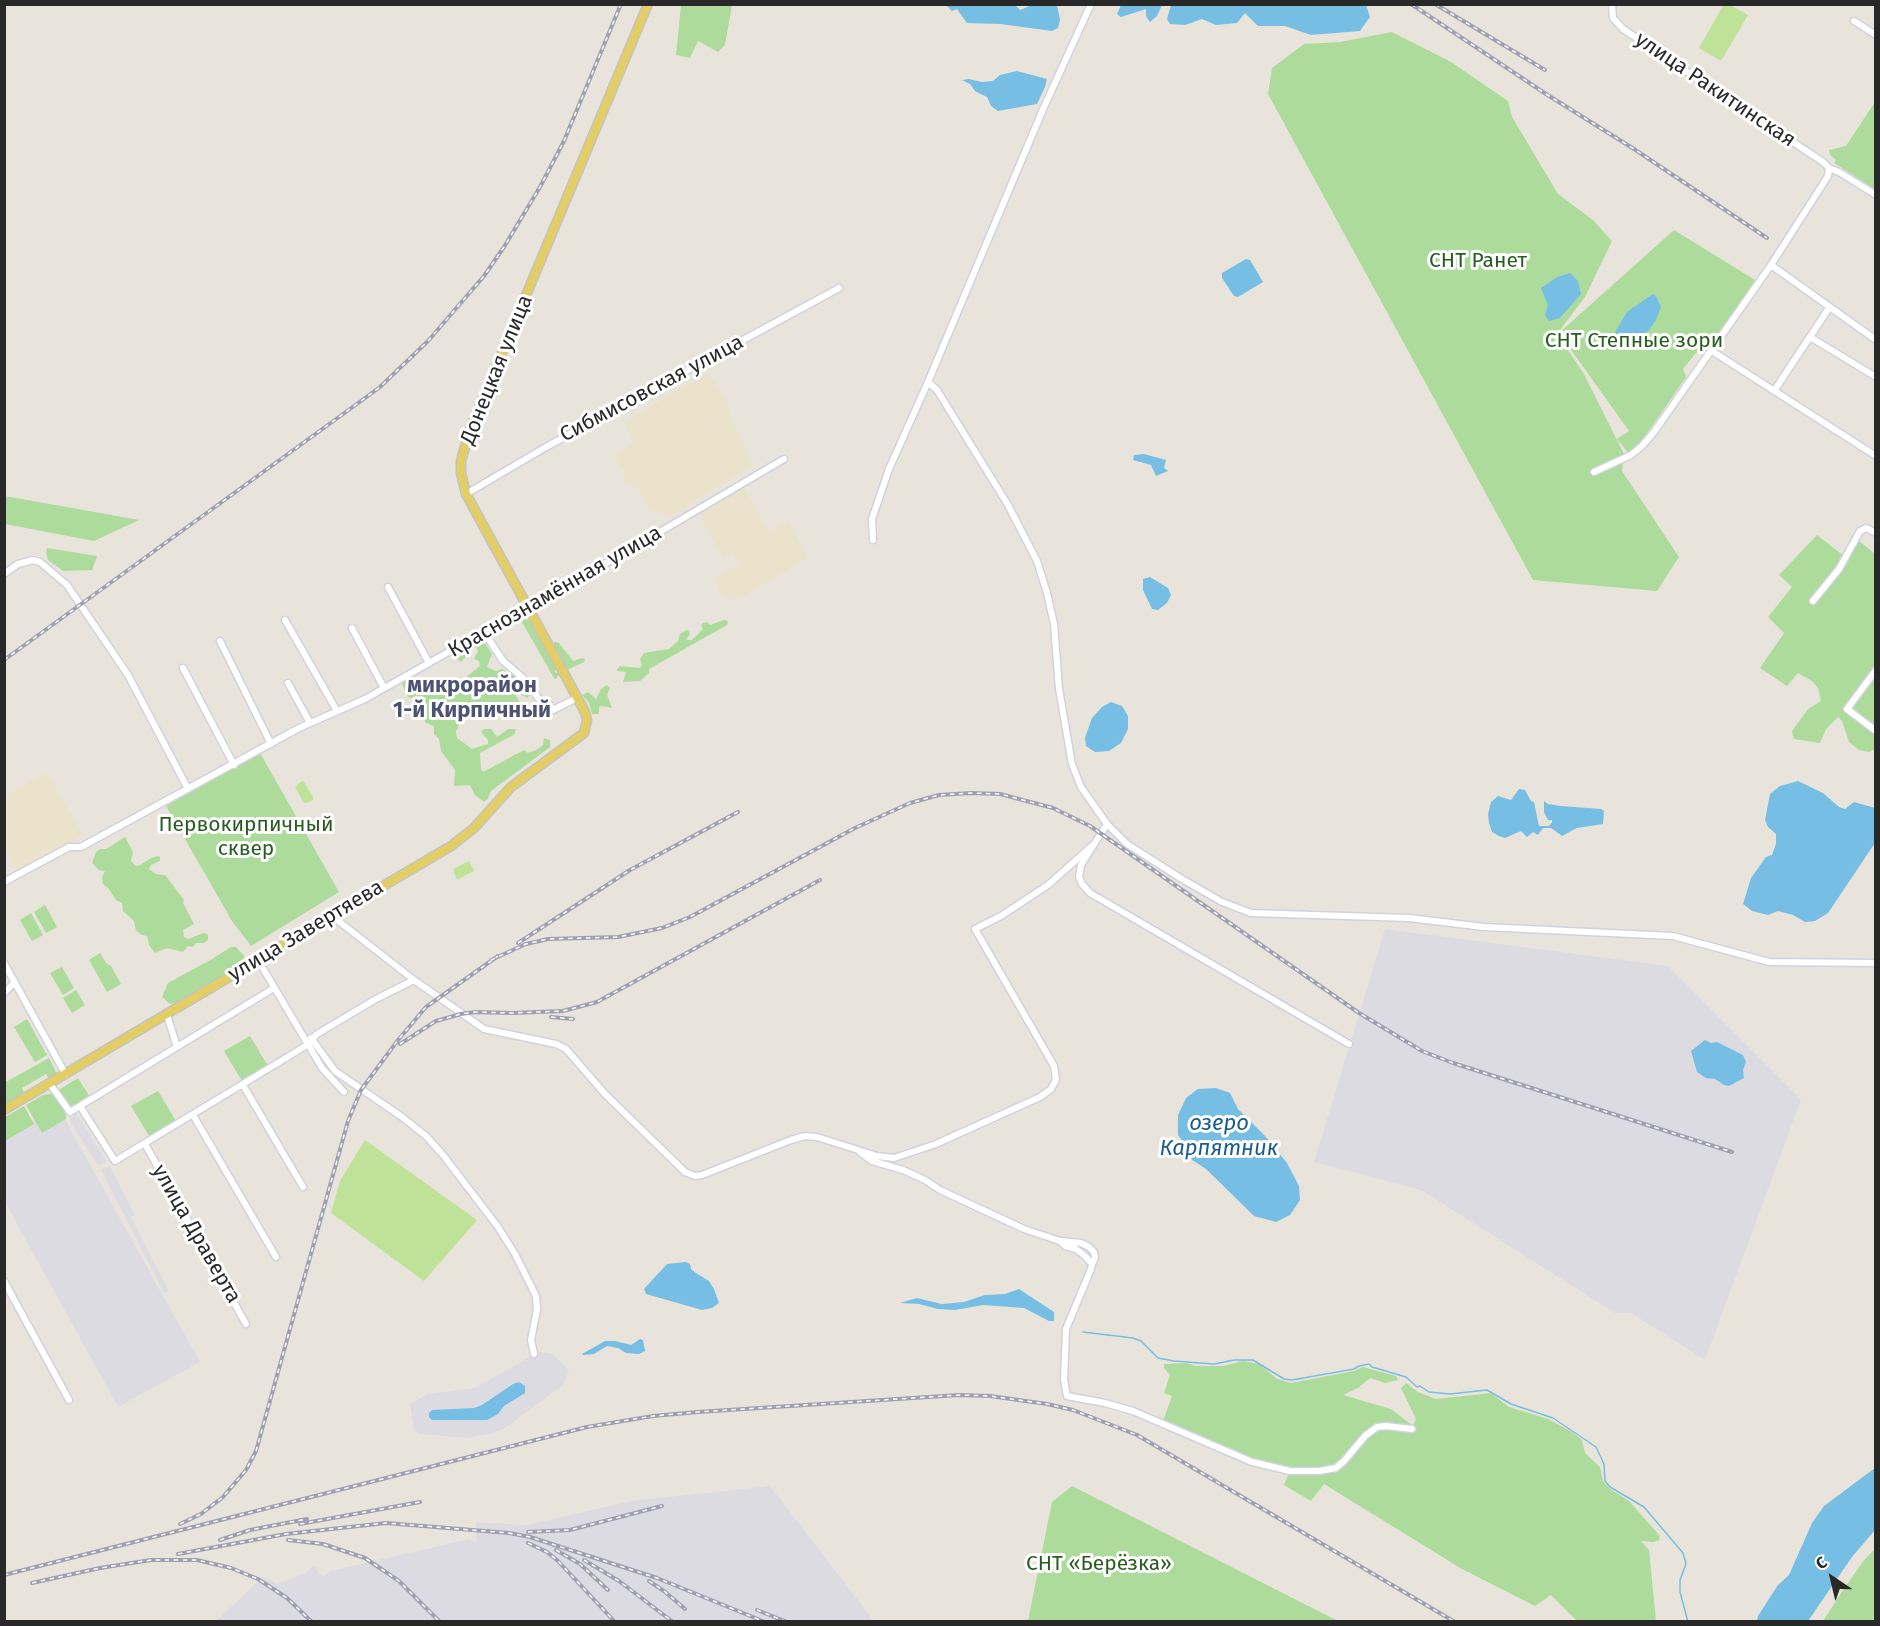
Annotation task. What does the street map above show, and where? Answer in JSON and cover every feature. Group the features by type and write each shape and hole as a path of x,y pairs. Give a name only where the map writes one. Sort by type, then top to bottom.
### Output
{"main road":[{"name":"Донецкая улица","path":"587,727 586,717 577,698 466,494 461,461 470,429 648,4"},
{"name":"улица Завертяева","path":"4,1110 456,842 474,828 511,787 579,738 587,727"}],"street":[{"path":"873,540 872,519 876,502 1091,4"},
{"name":"улица Ракитинская","path":"1612,4 1613,18 1623,29 1829,168 1839,171 1875,195"},
{"path":"1854,21 1875,35"},
{"path":"1594,472 1631,455 1654,432 1771,265 1828,176 1829,168"},
{"path":"1771,265 1875,340"},
{"name":"Сибмисовская улица","path":"466,494 546,447 839,288"},
{"path":"1774,391 1829,308"},
{"path":"1810,337 1875,377"},
{"path":"1712,351 1875,456"},
{"path":"928,382 938,390 977,453 1037,561 1054,624 1060,700 1072,764 1082,787 1107,824 1127,844 1182,879 1222,902 1251,913 1409,918 1484,927 1673,936 1769,962 1875,963"},
{"name":"Краснознамённая улица","path":"4,882 69,847 81,847 310,723 384,688 784,459"},
{"path":"1813,601 1839,568 1860,531 1866,528 1875,533"},
{"path":"4,574 18,564 33,560 40,562 58,576 81,604 128,675 188,789"},
{"path":"388,587 429,663"},
{"path":"285,620 337,711"},
{"path":"352,628 384,688"},
{"path":"484,632 503,661 522,677 539,699 549,704 553,710 577,698"},
{"path":"220,641 271,744"},
{"path":"183,668 234,765"},
{"path":"1875,670 1847,709 1875,732"},
{"path":"288,683 310,723"},
{"path":"1107,824 1081,866 1079,877 1090,893 1349,1044"},
{"path":"332,915 414,980 484,1029 556,1044 566,1049 605,1094 685,1172 695,1176 702,1175 805,1136 817,1137 894,1158 910,1154 1040,1097 1051,1089 1056,1080 1054,1066 975,929 1001,916 1048,885 1093,845"},
{"path":"258,960 307,1045 322,1068 344,1092"},
{"path":"4,963 66,1075"},
{"path":"81,1106 115,1161 307,1045 311,1038 376,999 414,980"},
{"path":"4,993 15,982"},
{"path":"50,1084 70,1112 274,988"},
{"path":"167,1015 177,1047"},
{"path":"311,1038 334,1071 426,1136 498,1227 536,1296 537,1310 531,1340 534,1354"},
{"path":"243,1085 303,1186"},
{"path":"193,1115 276,1257"},
{"name":"улица Драверта","path":"145,1144 246,1324"},
{"path":"858,1150 872,1161 903,1170 1024,1229 1060,1241 1065,1246 1076,1249 1092,1264 1066,1329 1064,1380 1067,1396 1120,1407 1197,1437 1252,1462 1290,1471 1318,1471 1336,1468 1371,1430 1377,1427 1412,1429"},
{"path":"4,1281 69,1400"}],"shaded area":[{"path":"709,372 732,412 729,414 753,464 671,516 649,510 638,489 623,482 624,471 613,455 633,443 624,422"},
{"path":"744,488 769,532 789,521 808,558 742,597 727,600 721,595 713,579 740,564 733,552 723,558 699,514"},
{"path":"47,772 83,835 17,872 5,849 4,796"},
{"path":"1385,929 1668,966 1801,1100 1705,1360 1631,1313 1615,1313 1421,1190 1314,1162"},
{"path":"58,1107 200,1362 118,1407 5,1202 4,1135"},
{"path":"76,1113 106,1161 98,1166 69,1120"},
{"path":"110,1166 135,1215 131,1217 169,1291 164,1293 101,1170"},
{"path":"538,1352 550,1353 569,1370 563,1385 505,1428 467,1438 420,1434 414,1430 410,1404 428,1394 475,1388"},
{"path":"770,1486 874,1621 216,1621 263,1577 277,1584 306,1573 314,1566 323,1577 331,1571 470,1539 476,1543 476,1522 527,1525 631,1501"}],"green space":[{"path":"1724,4 1748,15 1721,61 1699,48"},
{"path":"681,5 732,5 725,45 718,52 698,41 690,58 676,55"},
{"name":"СНТ Ранет","path":"1392,32 1451,62 1508,101 1512,117 1558,194 1593,220 1612,241 1585,297 1557,334 1584,374 1624,454 1622,471 1679,557 1657,591 1533,580 1268,94 1272,68 1304,44 1340,42"},
{"path":"1875,102 1875,189 1834,163 1836,160 1830,155 1829,150 1846,146"},
{"name":"СНТ Степные зори","path":"1674,230 1755,280 1711,346 1696,353 1683,369 1686,377 1641,442 1629,454 1617,439 1629,431 1559,333"},
{"path":"5,496 139,520 94,541 5,524"},
{"path":"1817,535 1848,559 1858,540 1875,554 1875,749 1869,752 1859,750 1849,742 1842,721 1838,717 1826,729 1820,743 1794,739 1792,731 1808,709 1821,701 1818,688 1812,681 1798,673 1787,686 1760,668 1784,633 1768,617 1792,587 1779,575"},
{"path":"47,548 97,556 92,570 63,571 48,560"},
{"path":"525,618 530,622 556,668 555,672 559,674 556,679 522,622"},
{"path":"724,620 728,621 727,625 649,669 649,673 640,681 623,682 626,672 617,671 620,666 640,668 642,665 640,659 644,653 669,649 678,641 680,634 686,630 690,634 686,640 692,640 703,629 701,625 703,623 707,622 710,625"},
{"path":"484,636 484,642 492,654 487,667 496,671 502,669 512,674 526,686 530,695 527,698 517,694 522,706 517,713 492,703 485,705 478,714 470,716 459,725 456,731 457,738 472,749 488,744 488,740 481,732 484,729 491,729 497,737 508,729 516,729 515,734 480,753 483,772 524,750 528,753 538,749 543,745 544,738 550,740 550,747 491,791 484,802 475,795 470,785 454,786 455,770 441,751 439,739 434,734 434,726 426,723 402,684 416,677 416,687 426,695 431,695 438,688 461,688 465,678 480,666 479,661 474,659 478,651 476,647 474,648 461,662 452,655"},
{"path":"559,643 573,661 582,658 585,659 584,662 567,670 552,644"},
{"path":"607,685 610,688 607,695 612,708 601,706 599,714 592,714 589,703 582,695 588,692 596,699 601,689"},
{"name":"Первокирпичный сквер","path":"260,753 339,892 251,946 232,921 166,806"},
{"path":"302,781 313,797 313,800 307,803 304,803 295,787"},
{"path":"125,837 133,852 131,861 136,866 151,858 160,857 160,861 151,865 149,869 156,874 165,875 184,900 183,903 194,924 183,930 184,937 188,939 204,933 208,935 208,940 204,943 196,943 193,947 188,946 183,952 167,948 155,953 149,945 147,936 136,931 134,921 123,911 122,903 116,900 103,884 102,877 105,871 99,870 92,863 96,852 106,849"},
{"path":"469,861 474,871 457,880 453,869"},
{"path":"45,905 57,927 46,933 34,912"},
{"path":"31,913 43,935 32,941 20,920"},
{"path":"231,947 236,947 244,956 244,961 240,965 178,1002 170,1004 162,997 168,983"},
{"path":"100,953 106,963 111,966 121,984 107,992 89,960"},
{"path":"62,967 74,988 63,995 50,973"},
{"path":"76,990 85,1005 72,1013 63,998"},
{"path":"27,1019 47,1055 35,1062 14,1027"},
{"path":"250,1036 268,1066 242,1081 224,1051"},
{"path":"49,1058 57,1074 49,1079 46,1074 22,1088 25,1094 5,1106 4,1083"},
{"path":"78,1078 90,1097 69,1111 57,1091"},
{"path":"158,1091 176,1121 149,1136 131,1106"},
{"path":"54,1093 66,1119 42,1133 26,1105 43,1095"},
{"path":"24,1106 34,1124 5,1141 5,1117"},
{"path":"365,1140 477,1220 424,1281 331,1213 340,1181"},
{"path":"1243,1361 1259,1364 1277,1379 1291,1383 1354,1371 1363,1367 1396,1376 1398,1380 1385,1383 1370,1378 1358,1388 1343,1395 1391,1409 1413,1426 1416,1419 1401,1388 1406,1383 1418,1392 1436,1399 1491,1393 1509,1407 1548,1419 1572,1432 1582,1440 1585,1453 1600,1467 1603,1481 1610,1489 1629,1501 1660,1536 1659,1540 1654,1542 1641,1541 1649,1550 1656,1621 1577,1621 1551,1595 1535,1606 1462,1569 1324,1484 1311,1501 1284,1485 1291,1469 1246,1456 1163,1421 1172,1396 1164,1393 1170,1375 1164,1368 1164,1364 1223,1366"},
{"name":"СНТ «Берёзка»","path":"1072,1486 1338,1621 1028,1621 1052,1502"},
{"path":"1875,1549 1875,1621 1823,1621 1865,1559"}],"water":[{"path":"1121,4 1162,5 1157,16 1150,22 1146,16 1146,9 1121,17 1117,14"},
{"path":"946,5 1015,5 1020,10 1032,5 1057,5 1060,20 1058,28 1052,31 1000,24 967,23 957,9 952,11"},
{"path":"1171,5 1366,5 1370,17 1360,31 1311,35 1285,26 1258,26 1245,13 1237,23 1216,25 1202,19 1185,25 1170,24 1167,19"},
{"path":"1017,71 1047,79 1037,104 998,111 991,106 987,97 962,80 993,81 1000,75"},
{"path":"1246,259 1250,260 1263,282 1238,297 1234,296 1222,278 1222,273"},
{"path":"1570,273 1578,281 1581,294 1560,318 1549,321 1545,315 1548,305 1541,288 1557,277"},
{"path":"1653,294 1661,307 1656,320 1638,340 1620,343 1615,332 1627,312"},
{"path":"1144,454 1166,460 1164,468 1168,471 1156,476 1151,465 1133,460 1134,455"},
{"path":"1150,577 1168,588 1171,595 1167,603 1158,610 1152,609 1143,590 1143,579"},
{"path":"1111,702 1122,706 1128,716 1128,729 1121,743 1109,751 1095,752 1086,746 1085,738 1092,718 1102,707"},
{"path":"1798,781 1823,793 1839,807 1845,809 1854,802 1875,808 1875,843 1828,913 1815,921 1805,922 1793,915 1778,911 1768,915 1752,911 1743,904 1751,878 1766,857 1772,855 1776,844 1776,834 1768,827 1765,820 1770,794 1780,786"},
{"path":"1519,789 1525,790 1534,802 1539,826 1549,826 1552,822 1548,820 1544,812 1544,801 1561,806 1601,809 1604,811 1603,824 1577,828 1562,836 1551,828 1543,828 1538,835 1533,832 1527,837 1521,831 1505,838 1499,836 1492,832 1489,823 1488,814 1491,802 1498,796 1511,800"},
{"path":"1705,1040 1711,1043 1717,1042 1743,1055 1746,1062 1743,1070 1744,1078 1729,1086 1715,1079 1706,1078 1697,1072 1691,1051"},
{"name":"озеро Карпятник","path":"1216,1088 1230,1093 1238,1109 1265,1136 1287,1163 1299,1186 1300,1200 1290,1215 1276,1222 1254,1216 1206,1169 1192,1160 1178,1135 1178,1115 1186,1098 1198,1089"},
{"path":"686,1262 690,1264 691,1269 709,1281 714,1289 719,1303 712,1308 702,1310 646,1294 644,1289 667,1264"},
{"path":"1019,1289 1054,1312 1054,1321 1049,1321 1024,1308 983,1305 955,1310 900,1303 917,1298 942,1304 964,1302 985,1295 1005,1294"},
{"path":"640,1339 643,1340 645,1351 639,1354 626,1353 618,1348 607,1346 594,1354 582,1354 605,1341 631,1345"},
{"path":"519,1382 525,1386 525,1393 487,1420 432,1420 429,1417 432,1410 474,1408 482,1405"},
{"path":"1875,1468 1875,1530 1852,1557 1808,1621 1757,1621 1778,1585 1789,1575 1812,1523 1824,1506"}],"waterway":[{"path":"1083,1332 1133,1338 1141,1341 1158,1358 1174,1361 1214,1364 1234,1360 1253,1360 1284,1379 1292,1380 1354,1369 1369,1364 1372,1367 1406,1377 1417,1387 1420,1386 1429,1392 1450,1394 1487,1390 1511,1404 1553,1418 1596,1447 1604,1464 1605,1481 1610,1487 1644,1507 1683,1553 1686,1564 1680,1580 1680,1592 1688,1622"}],"railway":[{"path":"4,660 380,387 428,341 484,276 540,187 564,141 621,4"},
{"path":"1411,4 1767,238"},
{"path":"1435,4 1545,70"},
{"path":"491,960 526,944 548,939 618,937 662,928 690,917 855,828 910,803 939,795 1000,794 1053,808 1090,826 1359,1013 1422,1051 1453,1063 1732,1152"},
{"path":"518,943 630,870 738,812"},
{"path":"400,1044 436,1021 461,1014 563,1011 597,1002 820,880"},
{"path":"180,1524 201,1514 223,1497 246,1470 256,1451 348,1121 361,1090 426,1007 498,956"},
{"path":"551,1017 573,1019"},
{"path":"4,1575 587,1427 653,1416 698,1412 959,1395 990,1396 1073,1410 1137,1435 1455,1622"},
{"path":"300,1524 420,1502"},
{"path":"528,1532 570,1530 662,1506"},
{"path":"220,1540 250,1530 307,1519"},
{"path":"178,1554 286,1534 386,1523 509,1533 530,1537 657,1578 765,1622"},
{"path":"288,1540 323,1544 365,1558 399,1581 440,1622"},
{"path":"528,1543 547,1552 558,1561 615,1622"},
{"path":"556,1550 580,1564 608,1590"},
{"path":"32,1583 100,1568 151,1560 197,1560 231,1568 258,1579 287,1598 312,1622"},
{"path":"584,1560 619,1581 673,1622"},
{"path":"649,1581 685,1609"},
{"path":"757,1610 787,1622"}],"district":[{"name":"микрорайон 1-й Кирпичный","path":"472,698"}]}
